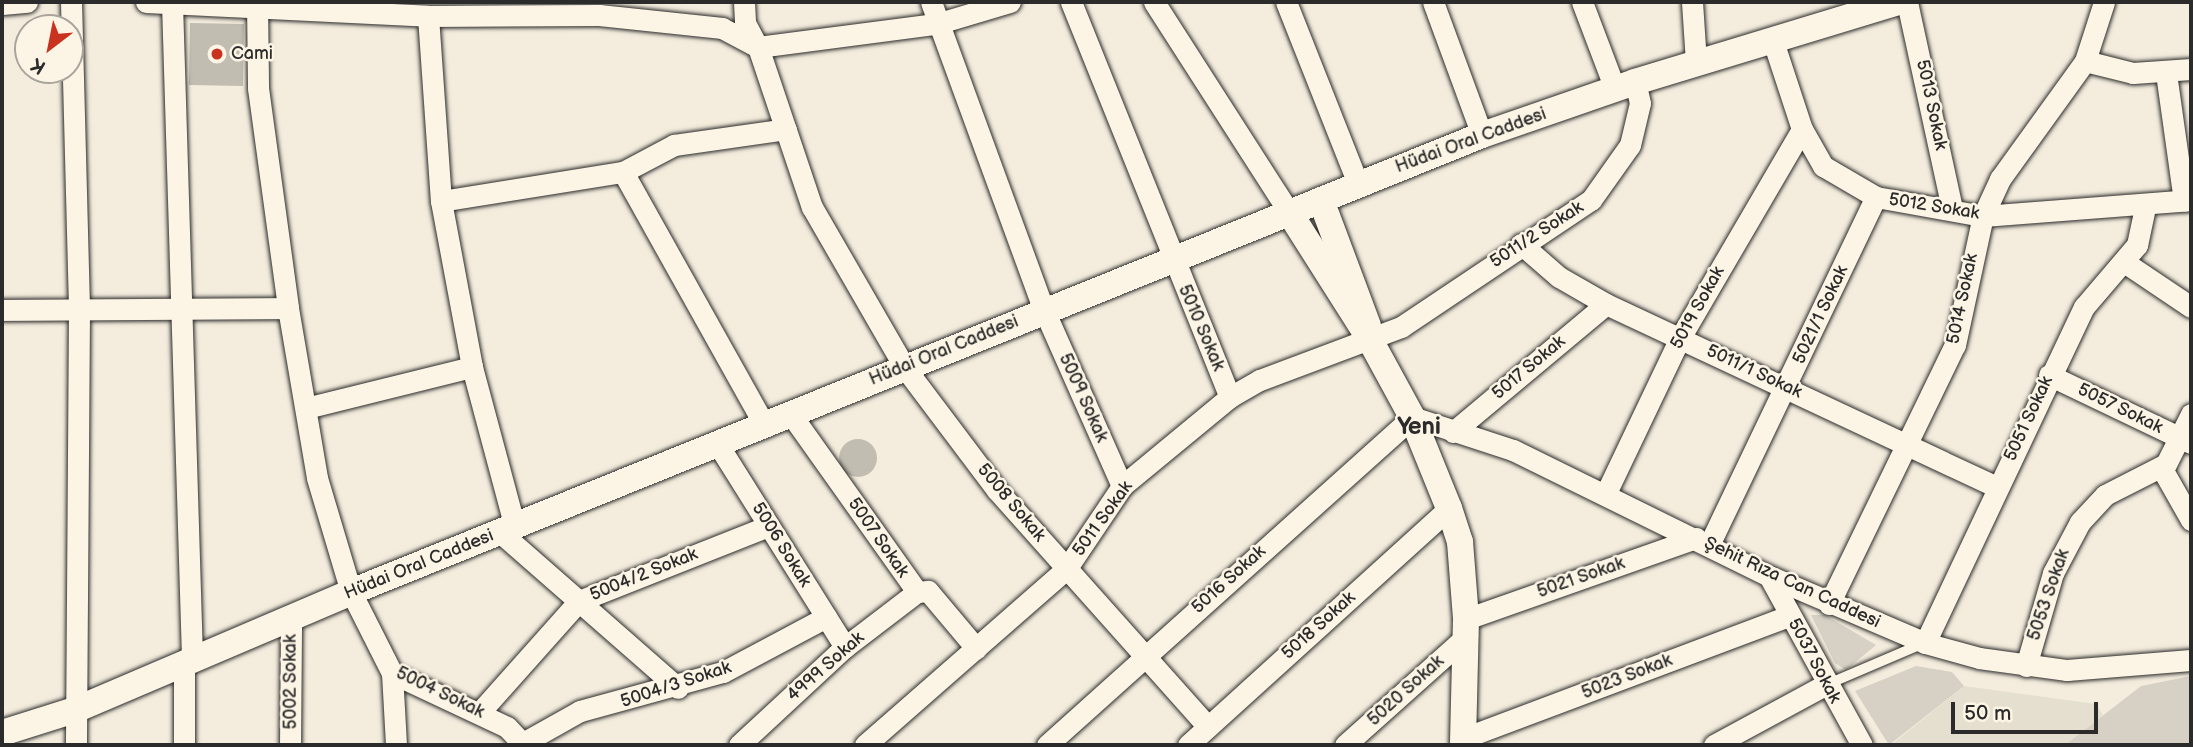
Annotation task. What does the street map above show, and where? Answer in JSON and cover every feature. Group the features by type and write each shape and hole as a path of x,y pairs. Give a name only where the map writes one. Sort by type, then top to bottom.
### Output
{"street":[{"path":"2,4 27,2"},
{"path":"71,2 79,311 76,745"},
{"path":"146,2 257,5 428,16 461,8 599,8 722,28 758,47 936,24 1010,2"},
{"name":"5008 Sokak","path":"744,2 745,23 758,47 812,207 905,368 996,490 1208,727"},
{"name":"5009 Sokak","path":"931,2 936,24 1044,310 1122,486"},
{"name":"5010 Sokak","path":"1071,2 1171,259 1230,397"},
{"path":"1154,2 1369,338 1412,417 1450,508 1460,542 1466,627 1464,741"},
{"path":"1286,2 1358,184"},
{"path":"1433,2 1482,135"},
{"name":"5011/2 Sokak","path":"1369,338 1401,327 1521,244 1591,200 1618,167 1636,125 1640,103 1625,85 1583,2"},
{"path":"1692,2 1696,63"},
{"name":"Hüdai Oral Caddesi","path":"2,733 75,710 351,592 1482,135 1772,38 1898,2"},
{"name":"5013 Sokak","path":"1907,2 1952,209"},
{"name":"5014 Sokak","path":"1829,604 1910,444 1955,345 1983,216 2000,179 2085,61 2104,2"},
{"path":"172,3 188,660 184,745"},
{"name":"5004 Sokak","path":"257,5 258,88 288,308 317,478 351,592 392,673 480,712 523,744"},
{"path":"428,16 441,201 472,367 508,530 579,601 678,688"},
{"name":"5012 Sokak","path":"1772,38 1802,130 1823,166 1876,197 1983,216 2188,201"},
{"path":"2085,61 2104,70 2166,73 2191,69"},
{"path":"2166,73 2188,201"},
{"path":"441,201 623,172 674,145 786,129"},
{"name":"5019 Sokak","path":"1606,493 1680,338 1802,130"},
{"path":"623,172 642,214 764,424"},
{"name":"5021/1 Sokak","path":"1703,541 1788,387 1876,197"},
{"path":"1321,200 1366,313 1369,338"},
{"name":"5051 Sokak","path":"1925,643 2049,375 2084,307 2137,245 2145,206"},
{"name":"5011/1 Sokak","path":"1521,244 1559,276 1606,304 1910,444 1996,487"},
{"path":"2124,262 2191,307"},
{"name":"5017 Sokak","path":"1452,432 1606,304"},
{"path":"2,310 181,313 288,308"},
{"name":"5011 Sokak","path":"865,745 1067,568 1122,486 1230,397 1260,380 1369,338"},
{"path":"306,408 472,367"},
{"name":"5057 Sokak","path":"2049,375 2186,441"},
{"name":"5007 Sokak","path":"790,413 917,592 928,592 976,648"},
{"name":"5053 Sokak","path":"2026,666 2053,573 2080,522 2105,495 2161,467 2186,441 2191,414"},
{"name":"Şehit Rıza Can Caddesi","path":"1412,417 1513,450 1606,493 1769,576 1925,643 2026,666 2112,670 2191,660"},
{"name":"5016 Sokak","path":"1047,745 1412,417"},
{"name":"5006 Sokak","path":"717,443 845,647"},
{"path":"2161,467 2191,520"},
{"name":"5018 Sokak","path":"1188,745 1450,508"},
{"name":"5004/2 Sokak","path":"480,712 579,601 768,526"},
{"name":"5021 Sokak","path":"1466,627 1703,541"},
{"name":"5037 Sokak","path":"1769,576 1825,685 1862,745"},
{"name":"4999 Sokak","path":"739,745 845,647 917,592"},
{"name":"5023 Sokak","path":"1464,741 1789,615"},
{"name":"5004/3 Sokak","path":"523,744 580,711 678,688 723,672 826,617"},
{"name":"5002 Sokak","path":"290,745 291,618"},
{"name":"5020 Sokak","path":"1345,745 1466,627"},
{"path":"392,673 396,745"},
{"path":"1714,745 1825,685"}],"lane":[{"path":"1825,685 1848,680 1925,643"}],"shaded area":[{"path":"1811,615 1825,615 1876,645 1846,670 1835,663"},
{"path":"1916,666 1952,672 1964,686 1889,745 1855,691"},
{"path":"2191,676 2191,745 2065,745 2141,686"},
{"path":"1964,686 2096,704 2103,715 2065,745 1891,745"}],"building":[{"name":"Cami","path":"190,23 244,24 243,86 189,85"},
{"path":"858,439 872,444 877,458 872,472 858,477 844,472 839,458 844,444"}],"place":[{"name":"Cami","path":"217,54"}],"district":[{"name":"Yeni","path":"1419,427"}]}
